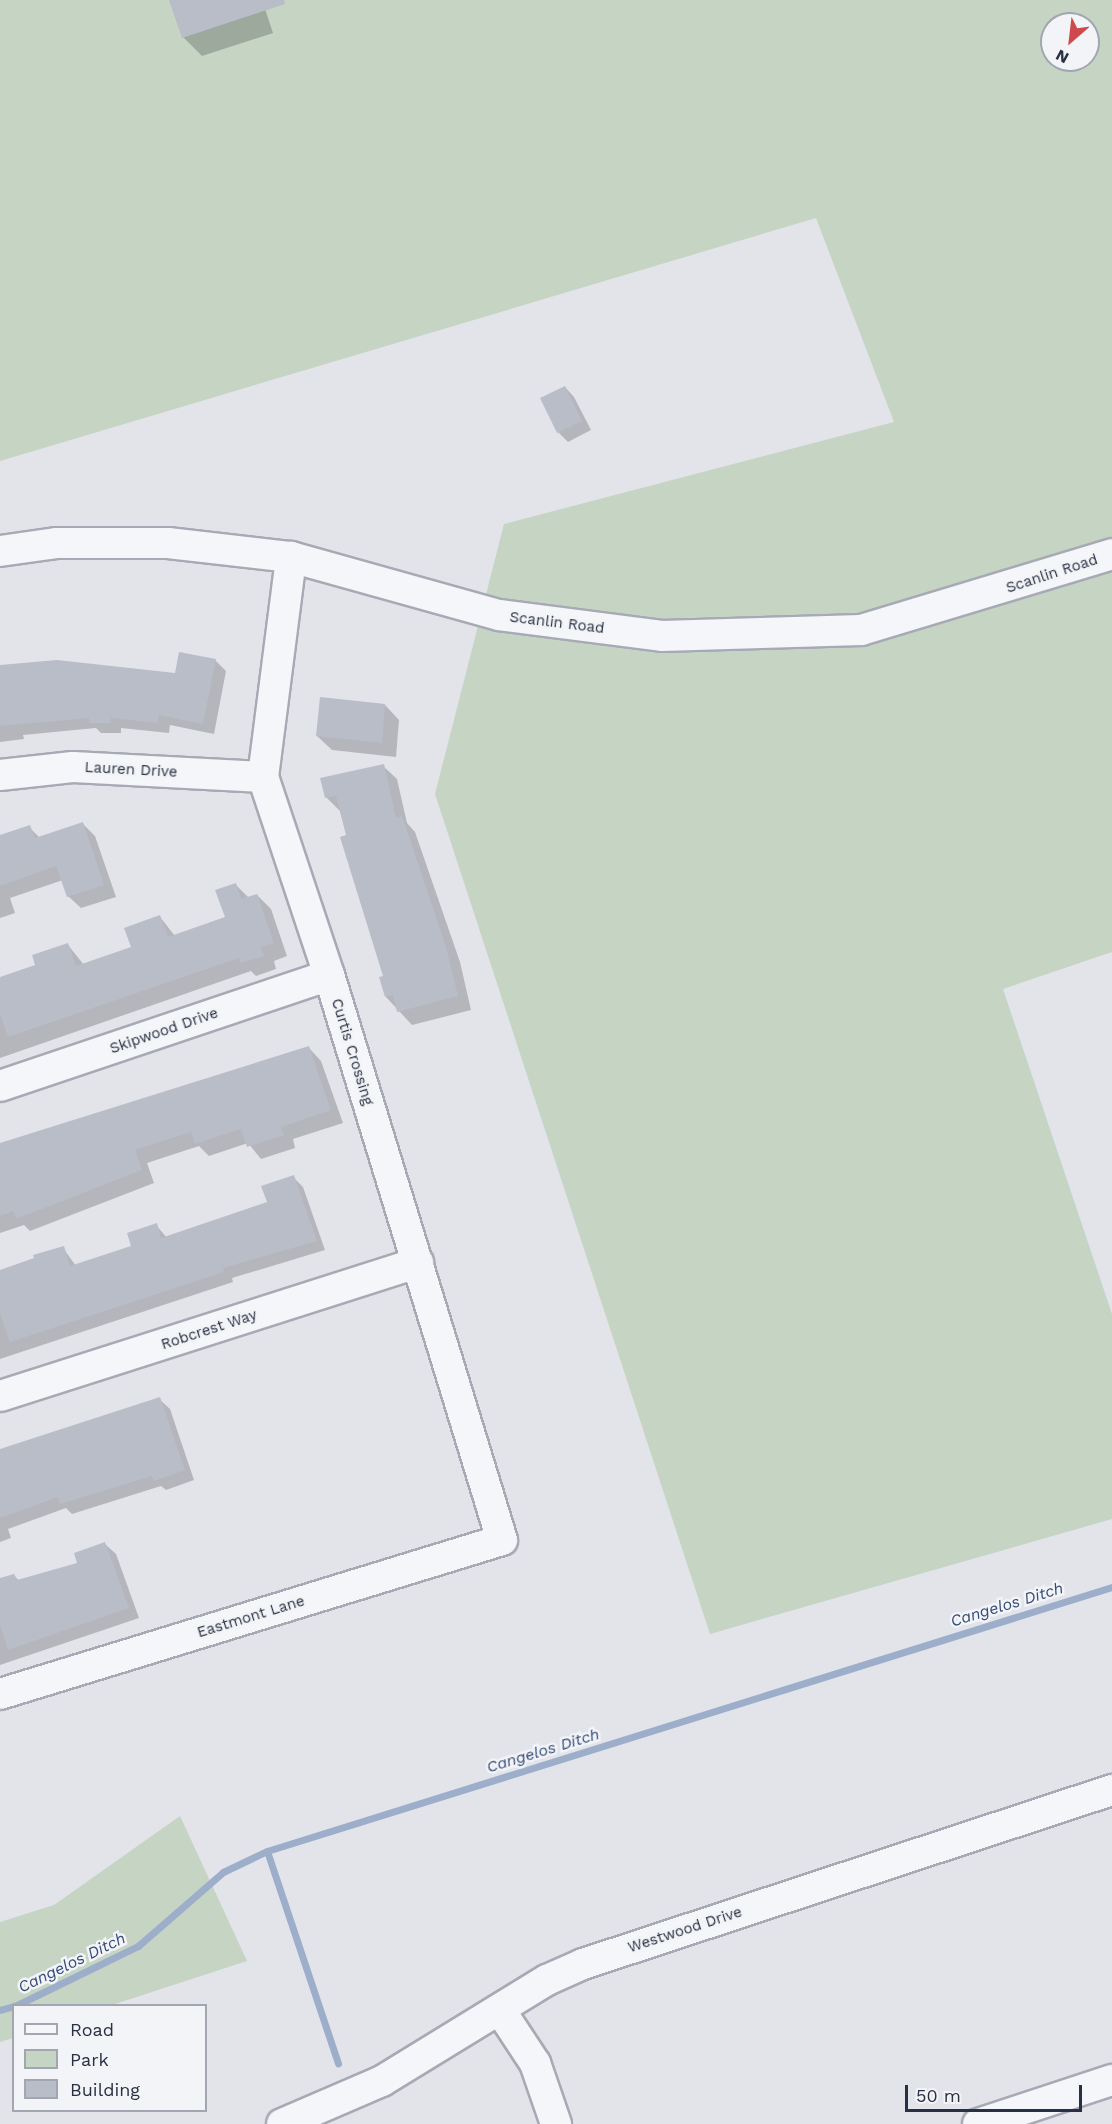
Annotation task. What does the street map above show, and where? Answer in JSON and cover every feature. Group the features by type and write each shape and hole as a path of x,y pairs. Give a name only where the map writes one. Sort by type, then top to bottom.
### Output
{"street":[{"name":"Scanlin Road","path":"0,551 57,543 168,543 291,557 499,615 662,636 861,630 1112,554"},
{"name":"Curtis Crossing","path":"291,557 263,777 328,975 502,1540"},
{"name":"Lauren Drive","path":"0,775 73,767 263,777"},
{"name":"Skipwood Drive","path":"0,1086 328,975"},
{"name":"Robcrest Way","path":"0,1396 418,1263"},
{"name":"Eastmont Lane","path":"0,1694 502,1540"},
{"name":"Westwood Drive","path":"282,2124 382,2080 501,2010 547,1980 583,1964 1112,1790"},
{"path":"501,2010 535,2062 556,2124"},
{"path":"978,2124 1112,2080"}],"green space":[{"path":"0,0 1112,0 1112,952 1003,989 1112,1314 1112,1519 710,1634 435,794 504,524 894,422 816,218 0,461"},
{"path":"180,1816 247,1961 115,2004 12,2004 12,2038 0,2042 0,1922 54,1905"}],"building":[{"path":"169,0 284,0 285,4 182,38"},
{"path":"565,386 582,421 557,433 540,398"},
{"path":"179,652 216,659 203,724 159,715 158,723 111,718 111,723 89,723 89,718 0,726 0,665 57,660 175,673"},
{"path":"320,697 385,704 382,743 316,736"},
{"path":"384,764 396,818 402,816 446,947 458,996 397,1012 393,995 385,997 379,977 383,976 340,837 346,835 336,796 325,798 320,778"},
{"path":"83,822 104,885 67,897 56,866 0,886 0,835 30,825 35,838"},
{"path":"236,883 241,899 257,894 274,943 261,947 264,956 241,963 239,958 8,1037 0,1014 0,977 35,965 32,955 68,943 76,966 131,947 124,928 160,915 168,937 225,917 215,890"},
{"path":"309,1046 331,1110 281,1127 284,1135 247,1147 241,1129 195,1144 191,1132 135,1150 142,1170 16,1219 13,1211 0,1216 0,1143"},
{"path":"294,1175 317,1241 223,1268 224,1272 10,1342 0,1314 0,1270 34,1258 33,1255 64,1246 70,1266 131,1246 127,1233 157,1223 161,1238 267,1202 261,1186"},
{"path":"160,1397 185,1470 154,1481 152,1476 60,1504 58,1497 0,1518 0,1449"},
{"path":"105,1542 129,1608 8,1650 0,1625 0,1578 14,1574 17,1580 77,1563 74,1553"}],"waterway":[{"name":"Cangelos Ditch","path":"19,2004 138,1946 223,1872 267,1851 1112,1587"},
{"path":"267,1851 338,2063"},
{"name":"Cangelos Ditch","path":"0,2010 12,2007"}]}
